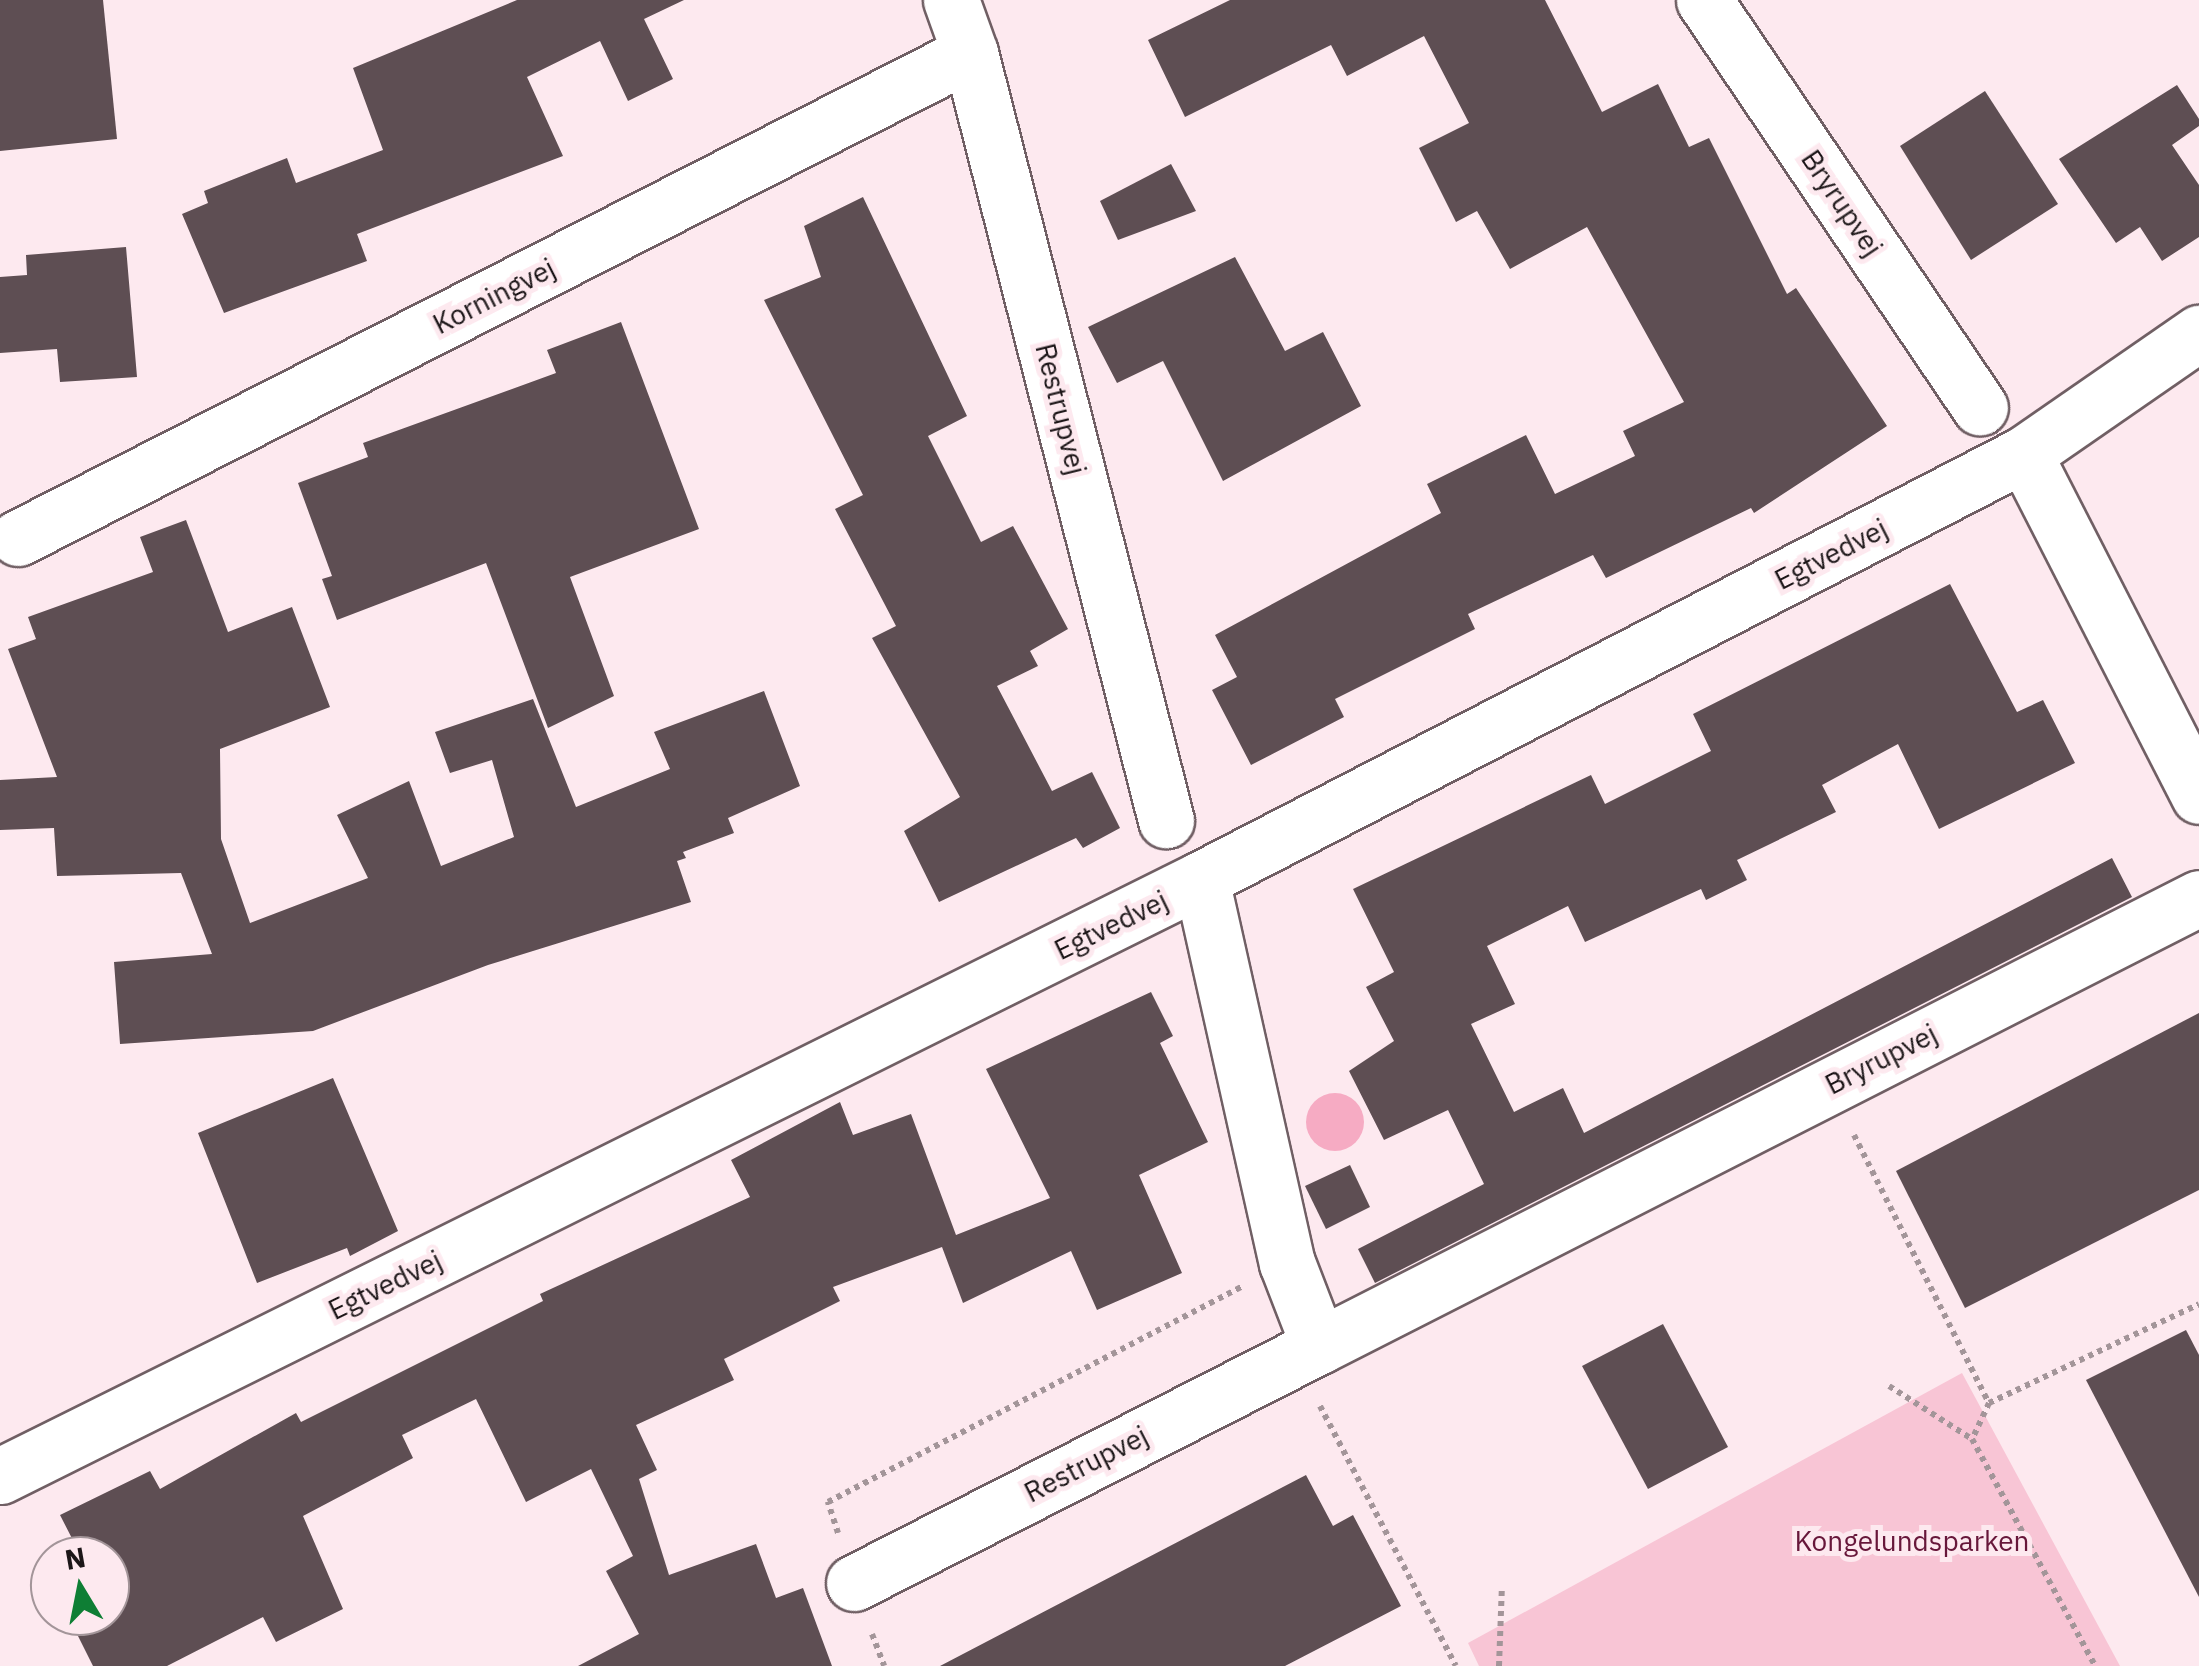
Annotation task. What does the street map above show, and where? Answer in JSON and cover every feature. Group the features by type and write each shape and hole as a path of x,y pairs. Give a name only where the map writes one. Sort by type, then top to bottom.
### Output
{"street":[{"name":"Restrupvej","path":"950,0 970,53 1166,820"},
{"name":"Bryrupvej","path":"1704,0 1980,407"},
{"name":"Korningvej","path":"18,538 970,53"},
{"name":"Egtvedvej","path":"0,1476 1202,880 2024,454 2199,333"},
{"path":"2024,454 2199,796"},
{"path":"1202,880 1287,1263 1319,1346"},
{"name":"Bryrupvej","path":"1563,1222 2199,898"},
{"name":"Restrupvej","path":"854,1583 1563,1222"}],"path":[{"path":"1828,1085 1989,1403"},
{"path":"884,1666 828,1502 1287,1263"},
{"path":"1972,1439 1989,1403 2199,1304"},
{"path":"1319,1346 1313,1392 1456,1666"},
{"path":"1889,1386 1972,1439 2095,1666"},
{"path":"1500,1666 1502,1586"}],"green space":[{"name":"Kongelundsparken","path":"1962,1373 2120,1666 1479,1666 1468,1643"}],"shaded area":[{"path":"1335,1093 1355,1102 1364,1122 1355,1142 1335,1151 1315,1142 1306,1122 1315,1102"}],"building":[{"path":"0,0 103,0 117,139 0,151"},
{"path":"517,0 684,0 644,19 673,79 628,101 600,41 527,77 563,156 357,234 367,261 224,313 182,214 208,203 204,191 287,158 296,183 383,150 353,68"},
{"path":"1230,0 1545,0 1602,112 1658,84 1689,147 1709,138 1787,294 1796,288 1887,426 1754,513 1751,508 1606,578 1593,555 1468,614 1475,629 1335,699 1344,717 1251,765 1212,690 1237,677 1215,635 1441,513 1427,484 1526,435 1555,494 1635,456 1623,431 1684,402 1587,227 1510,269 1477,211 1456,222 1419,148 1469,123 1424,36 1347,76 1331,45 1185,117 1148,40"},
{"path":"2177,85 2199,119 2199,126 2172,145 2199,185 2199,237 2162,261 2140,227 2116,243 2059,159"},
{"path":"1985,91 2058,204 1971,260 1900,146"},
{"path":"1171,164 1196,211 1118,240 1100,201"},
{"path":"863,197 967,416 928,436 981,542 1013,526 1068,629 1030,651 1038,666 997,686 1052,791 1092,772 1120,828 1083,848 1076,838 939,902 904,831 960,797 872,638 896,626 835,509 863,495 764,300 821,277 804,226"},
{"path":"126,247 137,377 60,382 57,349 0,353 0,277 27,275 26,255"},
{"path":"1235,257 1285,351 1323,332 1361,406 1223,481 1163,361 1117,383 1088,327"},
{"path":"621,322 699,529 570,577 614,696 548,728 486,563 337,620 322,579 332,576 298,483 368,457 363,443 556,373 547,350"},
{"path":"186,520 228,632 292,607 330,707 220,749 221,839 250,923 368,878 337,815 409,781 441,866 514,837 492,760 450,773 435,732 533,699 576,807 670,769 654,732 764,691 800,786 728,818 734,833 683,852 686,858 677,861 691,902 488,965 313,1031 120,1044 114,962 212,954 181,873 57,876 54,828 0,830 0,780 57,777 8,649 36,639 28,617 153,572 140,537"},
{"path":"1950,584 2017,712 2043,700 2075,763 1939,829 1898,744 1822,785 1836,812 1737,860 1747,880 1706,900 1701,889 1585,942 1568,906 1487,946 1515,1004 1471,1024 1514,1112 1563,1088 1584,1133 2112,858 2132,897 1375,1283 1358,1249 1484,1184 1448,1110 1384,1140 1349,1071 1394,1041 1366,987 1394,972 1353,889 1591,775 1605,804 1711,751 1693,714"},
{"path":"1151,992 1173,1036 1160,1043 1208,1142 1139,1175 1182,1273 1097,1310 1071,1251 963,1303 942,1247 833,1287 840,1301 724,1359 734,1380 636,1425 657,1470 639,1479 669,1575 756,1544 776,1598 803,1588 832,1666 578,1666 639,1634 606,1571 633,1556 591,1469 526,1502 476,1399 402,1435 413,1458 303,1516 343,1609 276,1642 263,1617 167,1666 93,1666 78,1636 130,1636 130,1536 71,1536 60,1515 150,1471 160,1489 296,1413 301,1422 543,1301 540,1294 750,1197 731,1160 840,1102 853,1135 911,1114 956,1235 1050,1198 986,1069"},
{"path":"2199,1013 2199,1190 1965,1308 1896,1171"},
{"path":"333,1078 398,1231 350,1256 347,1248 257,1283 198,1133"},
{"path":"1350,1165 1370,1207 1326,1229 1305,1186"},
{"path":"1663,1324 1728,1447 1648,1489 1582,1366"},
{"path":"2186,1330 2199,1355 2199,1597 2086,1380"},
{"path":"1306,1475 1333,1526 1353,1515 1401,1606 1285,1666 940,1666"}]}
